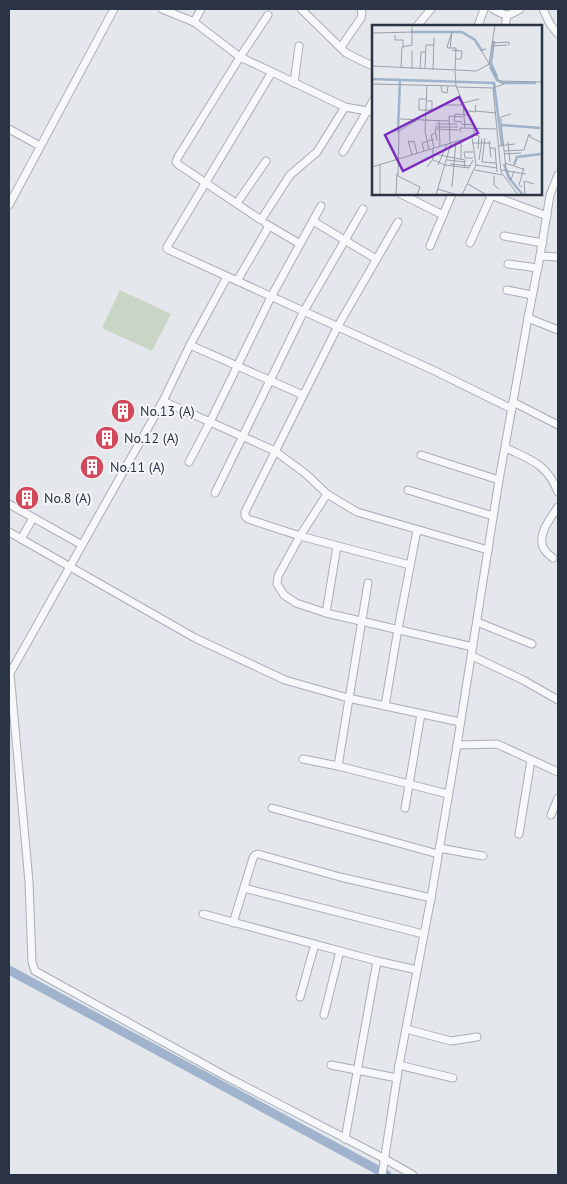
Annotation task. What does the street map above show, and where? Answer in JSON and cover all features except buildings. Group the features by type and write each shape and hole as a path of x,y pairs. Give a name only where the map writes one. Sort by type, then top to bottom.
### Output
{"street":[{"path":"9,204 114,9"},
{"path":"194,22 201,9"},
{"path":"302,9 346,53 372,66"},
{"path":"340,47 361,18 361,9"},
{"path":"418,25 431,9"},
{"path":"478,25 484,9"},
{"path":"493,9 507,15 520,9"},
{"path":"543,9 550,24 558,34"},
{"path":"164,10 194,22 240,56 294,83 345,107 370,111 343,152"},
{"path":"268,15 240,56 176,162 269,226 300,244"},
{"path":"505,25 507,15"},
{"path":"294,83 299,46"},
{"path":"272,72 166,248 435,371 558,424"},
{"path":"261,220 290,175 317,152 345,107"},
{"path":"9,129 40,146"},
{"path":"237,204 266,161"},
{"path":"382,1175 399,1065 431,898 472,656 499,480 550,195 558,175"},
{"path":"403,195 442,216"},
{"path":"430,246 452,195"},
{"path":"470,243 490,195"},
{"path":"493,195 547,216"},
{"path":"189,462 271,297 321,206"},
{"path":"214,493 304,311 363,209"},
{"path":"312,221 376,260"},
{"path":"398,222 338,326 245,512 245,516 248,519 300,536 410,565"},
{"path":"237,281 269,226"},
{"path":"504,236 543,242"},
{"path":"540,256 558,257"},
{"path":"508,264 538,268"},
{"path":"227,277 190,345 163,401 9,674 29,882 32,962 35,971 229,1078 413,1175"},
{"path":"507,290 532,295"},
{"path":"528,318 558,330"},
{"path":"190,345 303,395"},
{"path":"163,401 275,451 306,474 327,494 360,514 488,550"},
{"path":"506,448 538,464 548,472 557,480 558,492"},
{"path":"421,455 499,480"},
{"path":"408,490 493,516"},
{"path":"327,494 300,536 278,576 277,584 284,595 290,600 326,613 473,647"},
{"path":"9,504 82,545"},
{"path":"553,558 543,548 541,541 546,527 558,507"},
{"path":"21,539 33,518"},
{"path":"385,706 417,530"},
{"path":"9,532 201,641 285,680 348,698 460,722"},
{"path":"326,613 337,546"},
{"path":"338,766 368,583"},
{"path":"476,622 532,644"},
{"path":"472,656 523,680 558,700"},
{"path":"405,808 421,714"},
{"path":"457,745 498,744 558,772"},
{"path":"304,759 448,794"},
{"path":"519,834 531,760"},
{"path":"551,815 558,798"},
{"path":"272,808 439,851 483,856"},
{"path":"234,923 252,858 258,854 348,879 431,898"},
{"path":"244,888 424,934"},
{"path":"203,914 416,970"},
{"path":"300,997 315,944"},
{"path":"324,1015 340,951"},
{"path":"346,1139 377,961"},
{"path":"406,1029 451,1042 477,1037"},
{"path":"331,1065 397,1078"},
{"path":"399,1065 453,1078"}],"green space":[{"path":"120,290 171,314 152,351 102,328"}],"waterway":[{"path":"9,970 387,1175"}],"place":[{"name":"No.13 (A)","path":"123,411"},
{"name":"No.12 (A)","path":"107,438"},
{"name":"No.11 (A)","path":"92,467"},
{"name":"No.8 (A)","path":"27,498"}]}
